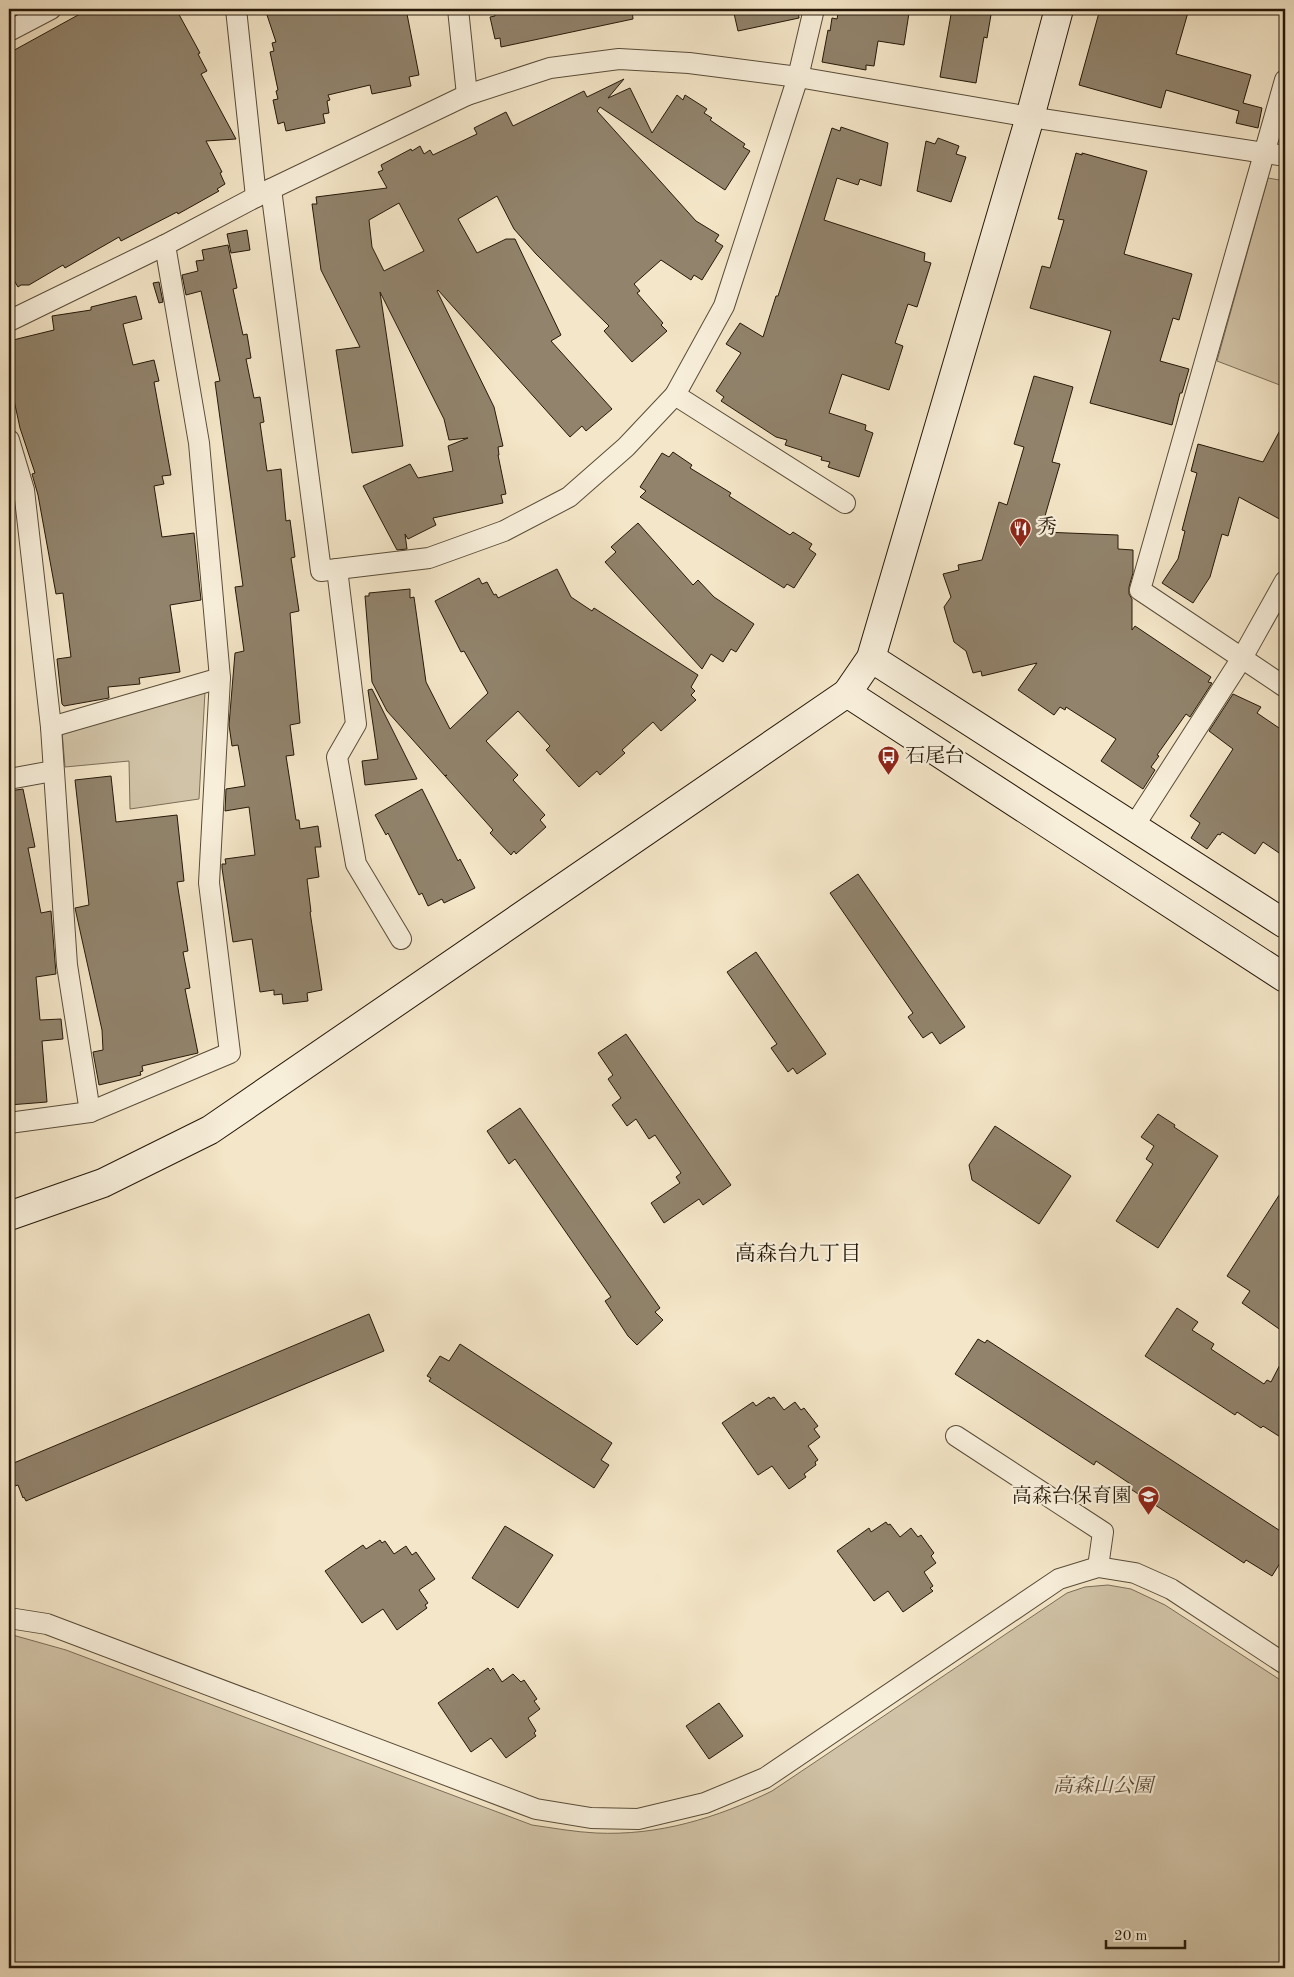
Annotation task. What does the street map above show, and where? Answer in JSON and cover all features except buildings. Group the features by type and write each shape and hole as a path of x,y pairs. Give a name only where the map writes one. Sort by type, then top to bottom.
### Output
{"street":[{"path":"9,31 51,9"},
{"path":"236,9 321,572 429,558 504,531 569,497 626,447 675,395 724,306 798,77 814,9"},
{"path":"458,9 466,95"},
{"path":"9,1216 103,1183 210,1130 847,693 871,658 1030,116 1059,9"},
{"path":"9,321 164,245 263,193 466,95 550,68 619,59 689,63 798,77 1285,156"},
{"path":"1285,80 1140,590 1285,687"},
{"path":"9,1123 90,1112 230,1054 209,883 220,678 199,443 164,245"},
{"path":"675,395 845,503"},
{"path":"9,440 24,490 51,727 67,965 90,1112"},
{"path":"337,569 356,724 337,756 356,864 401,939"},
{"path":"1134,826 1242,658 1285,581"},
{"path":"871,658 1285,924"},
{"path":"51,727 220,678"},
{"path":"847,693 1285,978"},
{"path":"9,779 53,771"},
{"path":"956,1436 1103,1532 1098,1567"},
{"path":"9,1618 47,1624 536,1809 591,1818 638,1819 705,1803 765,1778 1060,1578 1098,1567 1135,1573 1172,1589 1285,1664"}],"green space":[{"path":"1268,178 1285,181 1285,387 1217,361"},
{"path":"205,692 199,799 130,809 129,761 65,767 62,731"},
{"name":"高森山公園","path":"1108,1585 1131,1589 1165,1605 1285,1683 1285,1968 9,1968 9,1634 66,1650 532,1825 580,1832 642,1832 708,1817 772,1791 1067,1593 1085,1587"}],"place":[{"name":"秀","path":"1021,547"},
{"name":"石尾台","path":"889,776"},
{"name":"高森台保育園","path":"1148,1516"}],"district":[{"name":"高森台九丁目","path":"798,1254"}]}
